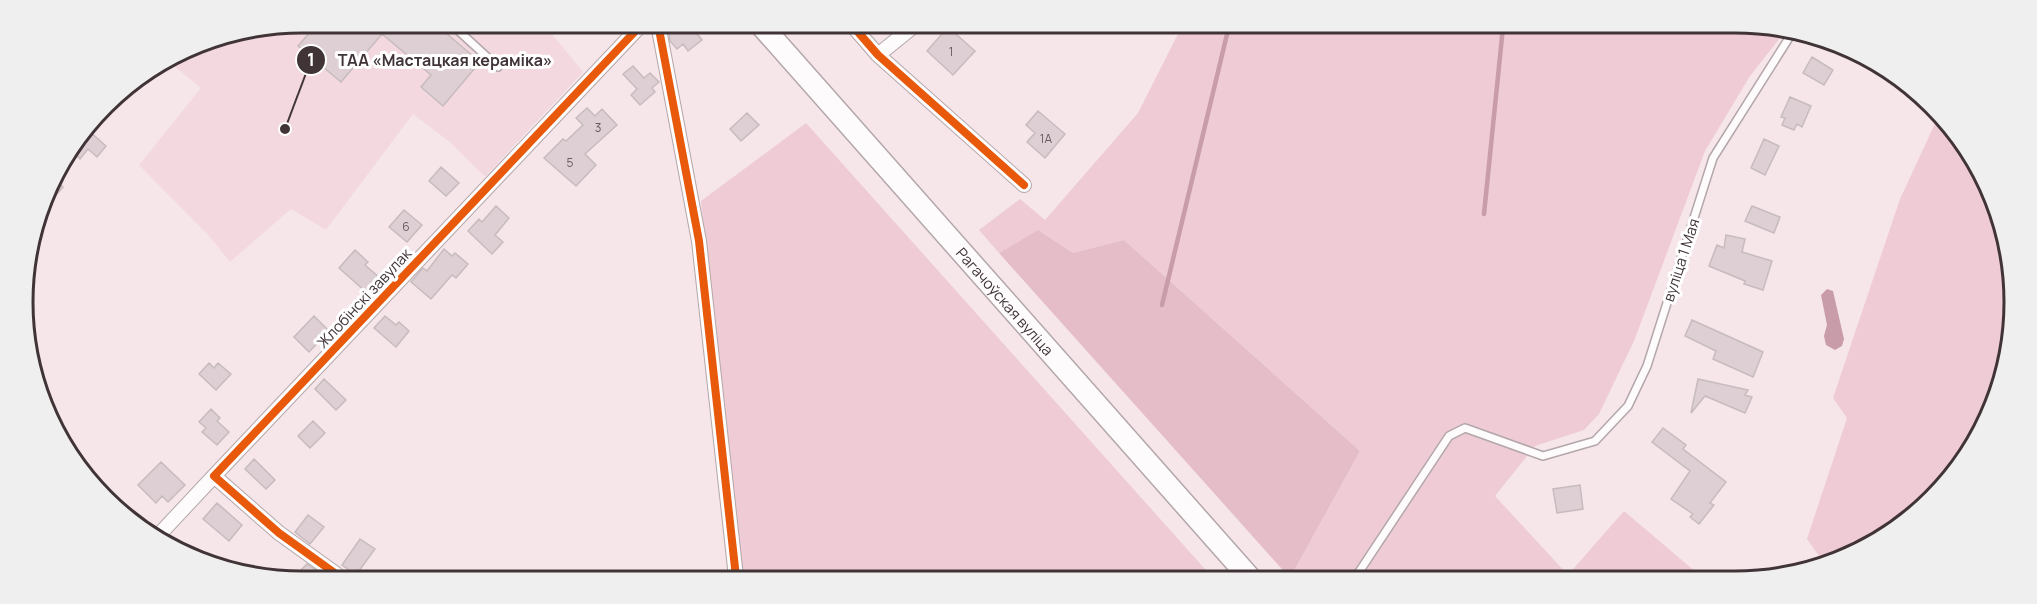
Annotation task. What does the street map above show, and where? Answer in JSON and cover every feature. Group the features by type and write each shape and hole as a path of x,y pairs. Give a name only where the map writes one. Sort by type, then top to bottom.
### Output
{"main road":[{"name":"Рагачоўская вуліца","path":"768,33 1244,571"}],"street":[{"name":"Жлобінскі завулак","path":"162,532 633,33"},
{"path":"660,33 699,241 735,571"},
{"path":"858,33 878,55 1024,185"},
{"path":"878,55 905,33"},
{"path":"214,476 279,533 332,571"}],"lane":[{"path":"461,33 498,67"},
{"name":"вуліца 1 Мая","path":"1360,571 1449,436 1465,428 1543,456 1595,441 1628,406 1647,366 1713,158 1789,38"}],"shaded area":[{"path":"302,33 551,33 583,72 485,177 451,143 413,114 326,230 291,209 230,262 210,237 139,165 201,88 174,66 199,53 232,42 267,35"},
{"path":"1178,33 1735,33 1781,37 1750,76 1705,151 1634,341 1599,414 1584,430 1535,446 1495,496 1564,571 1294,571 1360,451 1124,240 1073,253 1038,230 999,253 979,230 1020,199 1045,220 1138,113"},
{"path":"806,123 1207,571 737,571 701,201"},
{"path":"1935,123 1968,168 1984,199 1995,232 2002,267 2004,302 2002,337 1995,372 1984,405 1968,436 1948,466 1925,492 1899,515 1870,535 1820,557 1807,539 1847,418 1833,398 1900,199"},
{"path":"1038,230 1073,253 1124,240 1360,451 1294,571 1284,571 999,253"},
{"path":"1827,289 1833,291 1844,339 1842,346 1835,350 1826,345 1824,336 1827,325 1821,295"},
{"path":"1624,511 1695,571 1572,571"}],"building":[{"path":"309,33 446,33 480,62 443,106 421,87 431,75 382,34 341,82 298,46"},
{"path":"669,33 696,33 702,40 688,51 683,44 677,49 670,41"},
{"path":"943,33 955,33 975,51 953,75 927,51"},
{"path":"1812,57 1833,70 1824,85 1803,73"},
{"path":"633,66 644,78 650,73 659,82 652,88 655,92 640,105 631,95 637,89 623,74"},
{"path":"1790,97 1811,106 1802,127 1797,124 1794,130 1782,125 1785,118 1781,117"},
{"path":"587,108 595,116 602,109 617,125 585,154 596,165 576,186 544,158 563,139 566,141 583,125 576,118"},
{"path":"1038,111 1065,134 1045,158 1027,142 1035,133 1026,125"},
{"path":"747,113 759,125 741,141 730,129"},
{"path":"92,134 106,146 97,157 88,149 80,159 76,156"},
{"path":"1764,139 1779,146 1765,175 1751,168"},
{"path":"441,167 459,183 446,196 429,181"},
{"path":"60,184 63,187 54,198"},
{"path":"496,206 509,218 495,235 503,242 492,254 468,231 479,219 482,222"},
{"path":"1752,206 1780,217 1774,233 1745,221"},
{"path":"404,210 422,225 407,242 389,227"},
{"path":"1726,235 1745,239 1742,252 1772,261 1763,290 1744,284 1745,281 1709,266 1717,245 1724,248"},
{"path":"444,249 452,256 455,253 468,264 456,278 452,275 431,299 411,282 423,268 427,271"},
{"path":"355,250 368,262 365,265 380,278 367,293 339,268"},
{"path":"314,316 329,331 309,352 294,337"},
{"path":"385,316 396,325 399,322 409,331 396,347 374,328"},
{"path":"1692,320 1763,352 1753,377 1713,359 1716,351 1685,336"},
{"path":"209,363 214,368 218,363 231,374 216,390 199,374"},
{"path":"324,379 346,400 336,410 315,389"},
{"path":"1698,379 1748,390 1745,395 1752,397 1745,413 1705,396 1691,413"},
{"path":"211,409 220,418 217,421 229,432 217,445 202,432 206,428 199,422"},
{"path":"313,421 325,433 310,448 298,436"},
{"path":"1663,428 1686,445 1683,449 1726,482 1710,503 1714,505 1699,524 1690,517 1693,514 1671,499 1690,471 1652,442"},
{"path":"254,459 275,480 266,489 245,469"},
{"path":"161,462 185,485 168,502 162,496 156,503 138,485"},
{"path":"1580,485 1583,509 1557,513 1553,489"},
{"path":"217,503 242,525 229,541 203,519"},
{"path":"308,515 324,527 310,544 295,532"},
{"path":"360,539 375,549 359,571 350,571 342,565"},
{"path":"307,564 317,571 302,571 300,571"}],"waterway":[{"path":"1162,305 1227,33"},
{"path":"1484,214 1502,33"}],"cycle path":[{"path":"332,571 279,533 214,476 633,33"},
{"path":"660,33 699,241 735,571"},
{"path":"859,33 878,55 1024,185"}],"place":[{"name":"ТАА «Мастацкая кераміка»","path":"285,129"}]}
